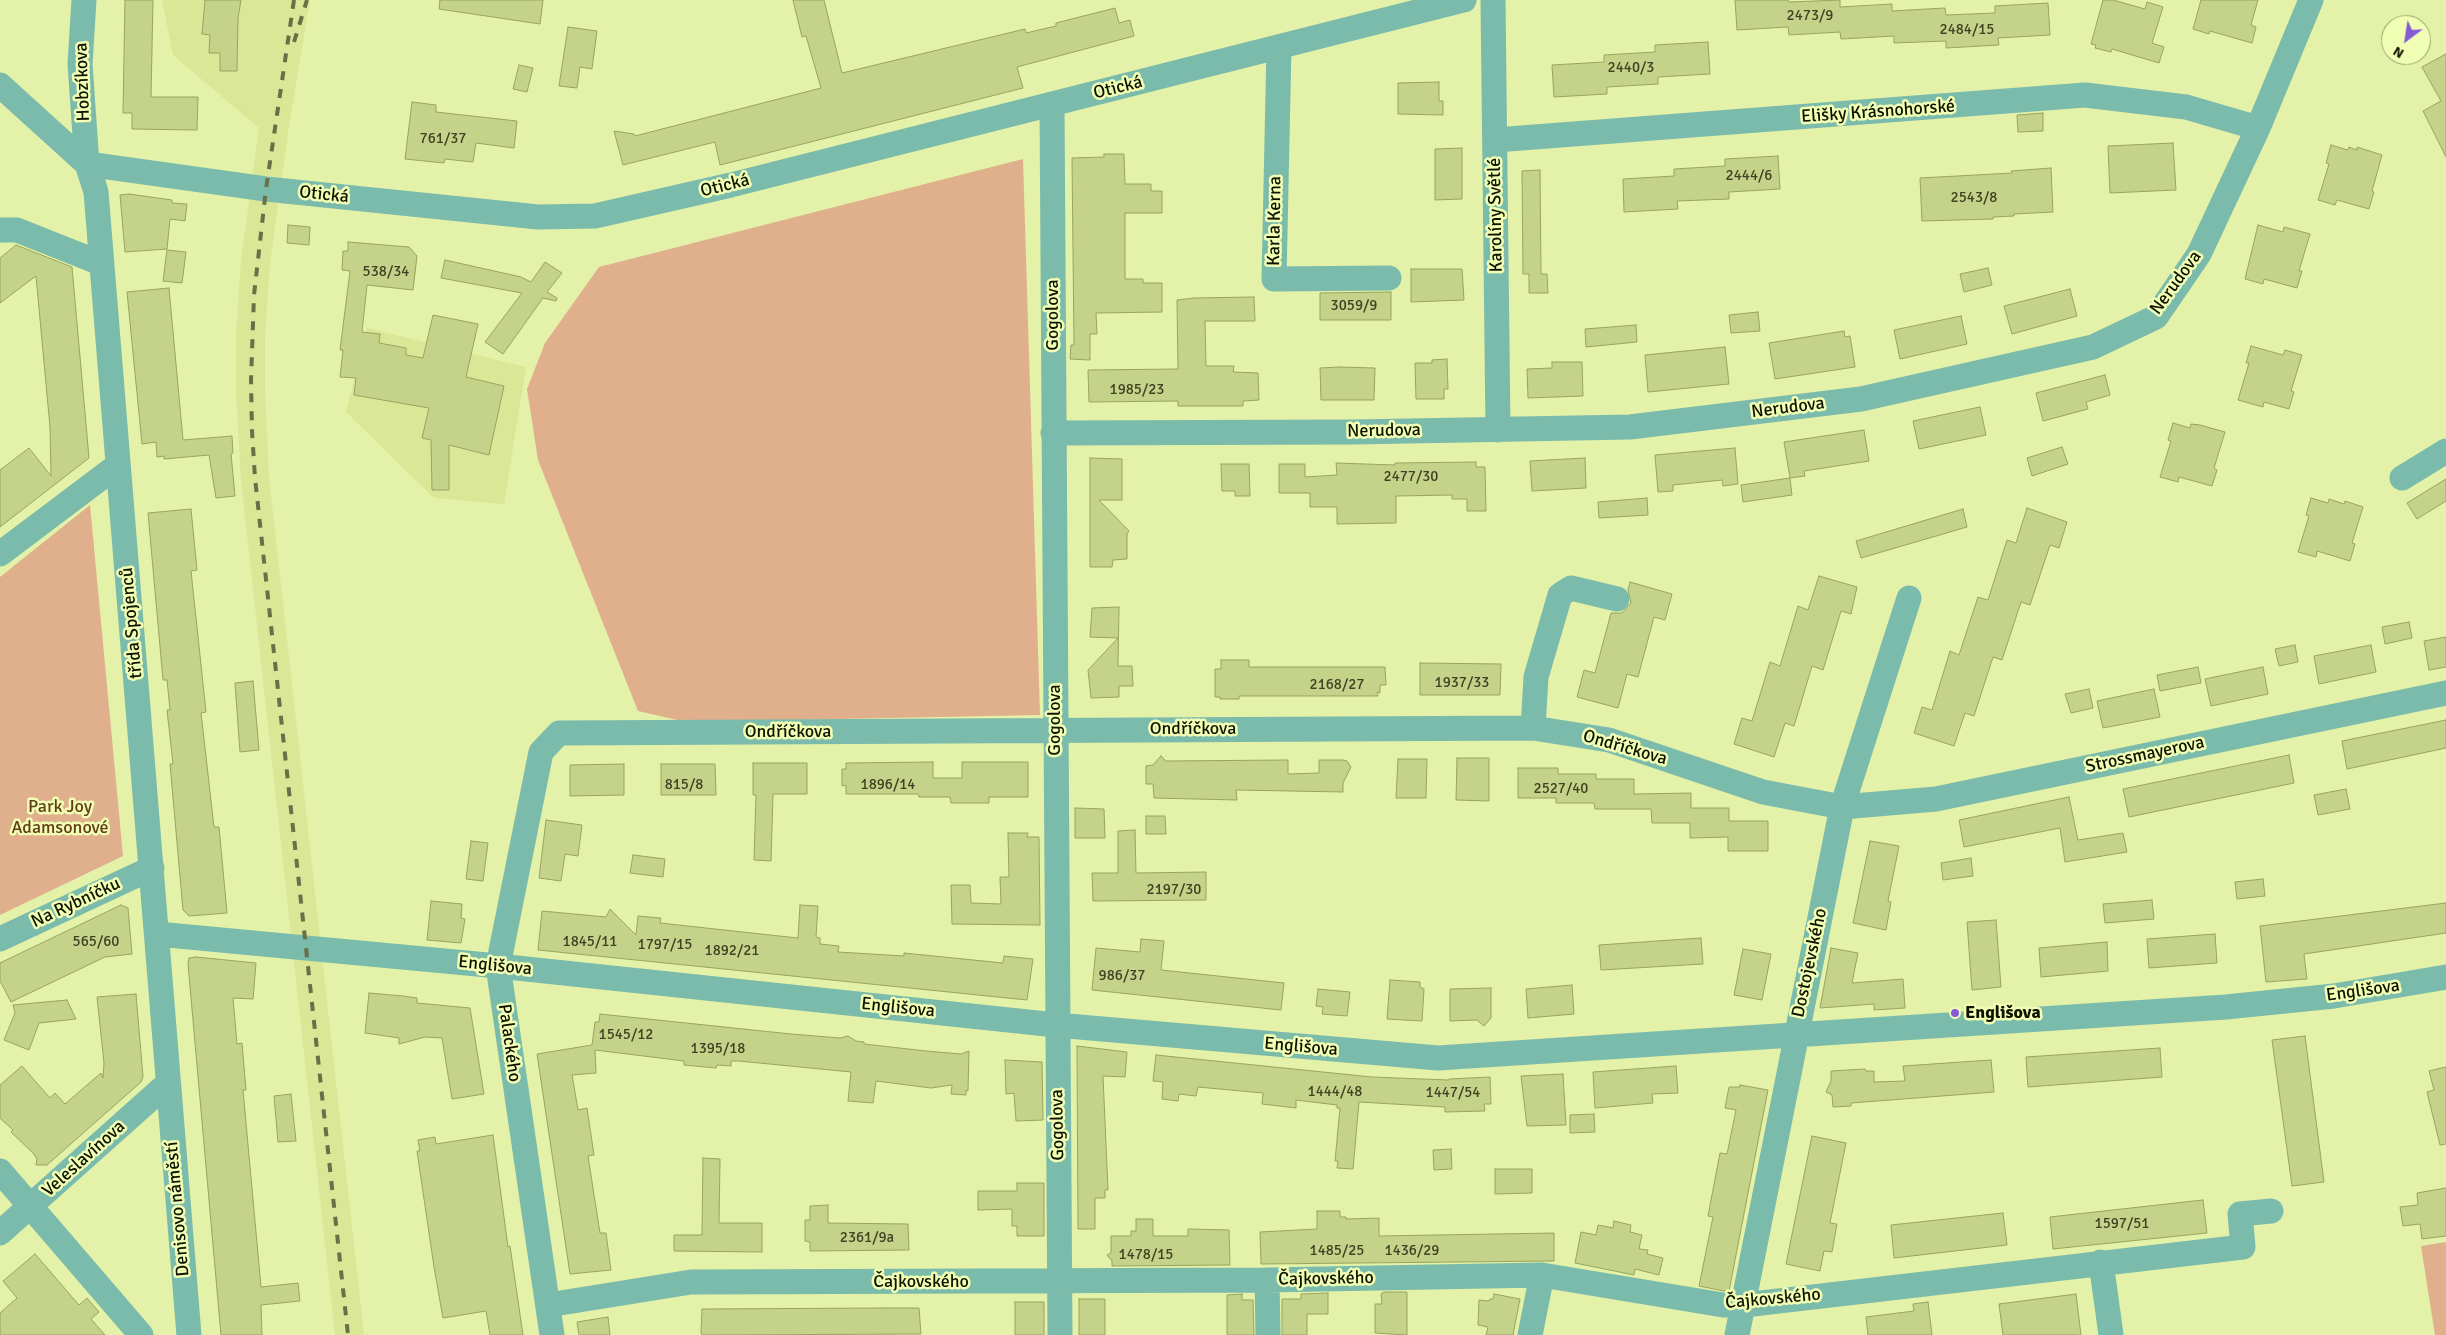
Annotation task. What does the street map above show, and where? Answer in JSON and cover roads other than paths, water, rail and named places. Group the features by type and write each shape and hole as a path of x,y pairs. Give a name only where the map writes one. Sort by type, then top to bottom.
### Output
{"street":[{"name":"Hobzíkova","path":"84,0 80,64 87,164"},
{"name":"Otická","path":"87,164 266,189 538,217 595,216 656,203 1464,0"},
{"name":"Karolíny Světlé","path":"1493,0 1498,430"},
{"name":"Nerudova","path":"1054,433 1498,430 1630,427 1861,399 2093,348 2156,317 2199,254 2258,128 2311,0"},
{"name":"Karla Kerna","path":"1279,47 1274,279 1389,278"},
{"path":"0,85 87,164"},
{"name":"Elišky Krásnohorské","path":"1495,140 2085,95 2186,107 2258,128"},
{"name":"Gogolova","path":"1052,104 1056,1025 1061,1282 1060,1335"},
{"name":"třída Spojenců","path":"87,164 96,192 100,263 152,868 167,1084"},
{"path":"1,230 17,230 100,263"},
{"path":"2402,478 2446,452"},
{"path":"0,554 118,465"},
{"path":"1533,728 1536,677 1560,595 1571,588 1617,599"},
{"name":"Dostojevského","path":"1737,1335 1795,1035 1842,808 1909,598"},
{"name":"Strossmayerova","path":"1842,808 1936,799 2446,693"},
{"name":"Ondříčkova","path":"541,752 559,733 1533,728 1609,740 1763,792 1842,808"},
{"name":"Palackého","path":"541,752 498,966 552,1335"},
{"name":"Na Rybníčku","path":"0,939 152,868"},
{"name":"Englišova","path":"157,934 498,966 1056,1025 1438,1058 2226,1007 2334,996 2446,977"},
{"name":"Veleslavínova","path":"0,1233 167,1084"},
{"name":"Denisovo náměstí","path":"167,1084 189,1335"},
{"path":"0,1171 141,1335"},
{"name":"Čajkovského","path":"548,1304 690,1282 1061,1282 1542,1275 1723,1305 1744,1305 2243,1247 2240,1214 2272,1211"},
{"path":"2101,1262 2111,1335"},
{"path":"1530,1335 1542,1275"},
{"path":"1267,1280 1268,1335"}],"railway":[{"path":"294,0 266,189 254,295 251,380 252,431 255,478 348,1335"},
{"path":"294,42 307,0"}],"place":[{"name":"Englišova","path":"1955,1013"}],"park label":[{"name":"Park Joy Adamsonové","path":"60,818"}]}
